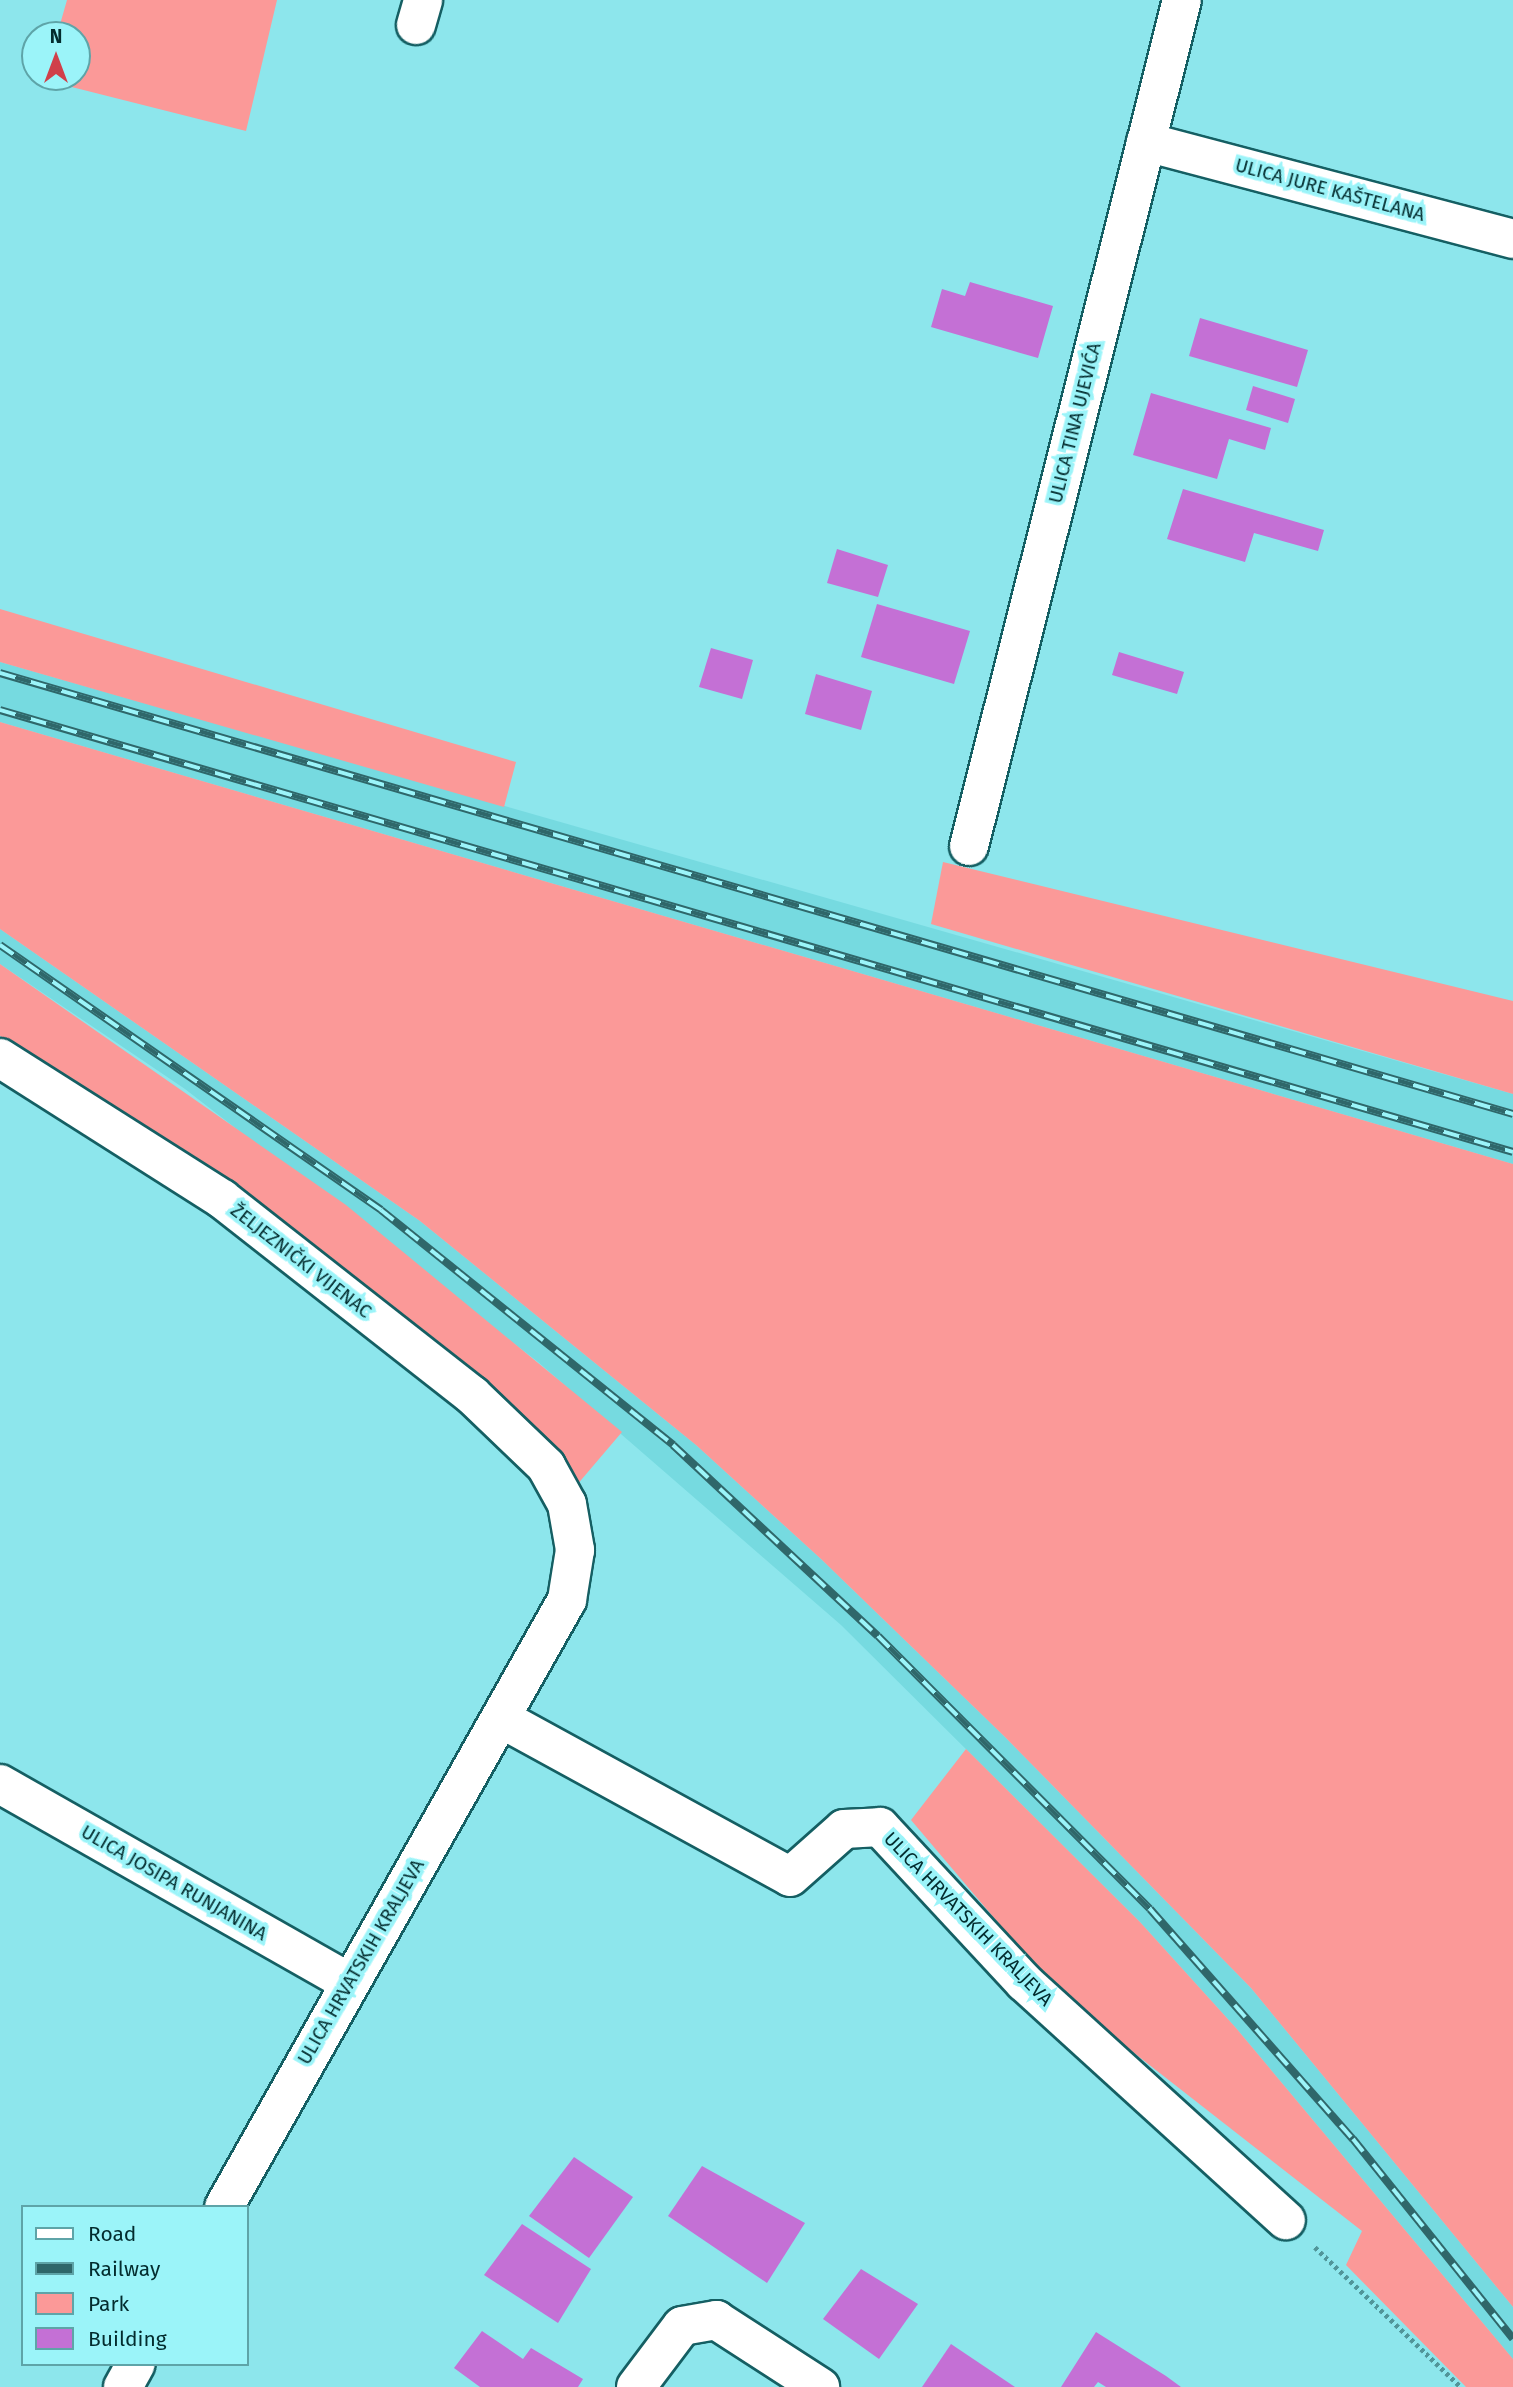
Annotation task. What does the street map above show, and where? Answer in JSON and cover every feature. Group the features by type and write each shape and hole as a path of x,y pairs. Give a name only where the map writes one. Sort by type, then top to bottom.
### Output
{"street":[{"name":"ULICA TINA UJEVIĆA","path":"969,846 1182,0"},
{"name":"ULICA JURE KAŠTELANA","path":"1146,142 1513,239"},
{"name":"ŽELJEZNIČKI VIJENAC","path":"0,1058 222,1199 461,1386 546,1466 567,1504"},
{"name":"ULICA HRVATSKIH KRALJEVA","path":"224,2205 349,1982 502,1719 567,1600 575,1550 567,1504"},
{"name":"ULICA HRVATSKIH KRALJEVA","path":"502,1719 790,1877 844,1829 880,1827 1024,1982 1286,2220"},
{"name":"ULICA JOSIPA RUNJANINA","path":"0,1784 349,1982"},
{"path":"636,2387 682,2326 716,2320 820,2387"},
{"path":"123,2387 135,2366"}],"path":[{"path":"1286,2220 1461,2387"}],"shaded area":[{"path":"0,662 1513,1094 1513,1164 0,722"},
{"path":"0,929 420,1221 696,1445 821,1559 1005,1737 1251,1988 1513,2307 1513,2359 1236,2028 1140,1922 841,1625 538,1362 185,1089 0,964"}],"green space":[{"path":"67,0 277,0 246,131 88,91 91,91 91,21 61,21"},
{"path":"0,609 516,762 504,807 0,662"},
{"path":"0,722 1513,1164 1513,2307 1251,1988 1005,1737 821,1559 696,1445 420,1221 0,929"},
{"path":"943,862 1513,1001 1513,1094 931,924"},
{"path":"0,964 346,1205 622,1432 576,1486 243,1190 0,1036"},
{"path":"966,1749 1140,1922 1236,2028 1513,2359 1513,2387 1466,2387 1346,2265 1362,2231 1088,2017 1033,1964 911,1820"}],"building":[{"path":"970,282 1053,306 1038,358 931,327 942,289 965,296"},
{"path":"1200,318 1308,350 1297,387 1189,356"},
{"path":"1253,386 1295,399 1288,423 1246,410"},
{"path":"1151,393 1271,428 1265,450 1229,439 1217,479 1133,455"},
{"path":"1183,489 1324,530 1318,551 1254,533 1245,562 1167,539"},
{"path":"837,549 888,565 878,597 827,583"},
{"path":"877,604 970,631 954,684 861,657"},
{"path":"711,648 753,660 742,699 699,687"},
{"path":"1119,652 1184,672 1177,694 1112,675"},
{"path":"816,674 872,691 861,730 805,714"},
{"path":"574,2157 633,2197 589,2258 529,2216"},
{"path":"702,2166 805,2223 767,2283 668,2216"},
{"path":"522,2224 591,2269 558,2323 484,2275"},
{"path":"861,2269 918,2304 879,2359 823,2319"},
{"path":"482,2331 523,2359 531,2348 583,2379 578,2387 480,2387 454,2368"},
{"path":"1096,2332 1181,2387 1106,2387 1098,2382 1094,2387 1061,2387"},
{"path":"951,2344 1015,2387 922,2387"}],"railway":[{"path":"0,673 1513,1114"},
{"path":"0,710 1513,1152"},
{"path":"0,945 381,1210 673,1445 878,1636 1150,1909 1353,2139 1513,2339"}]}
